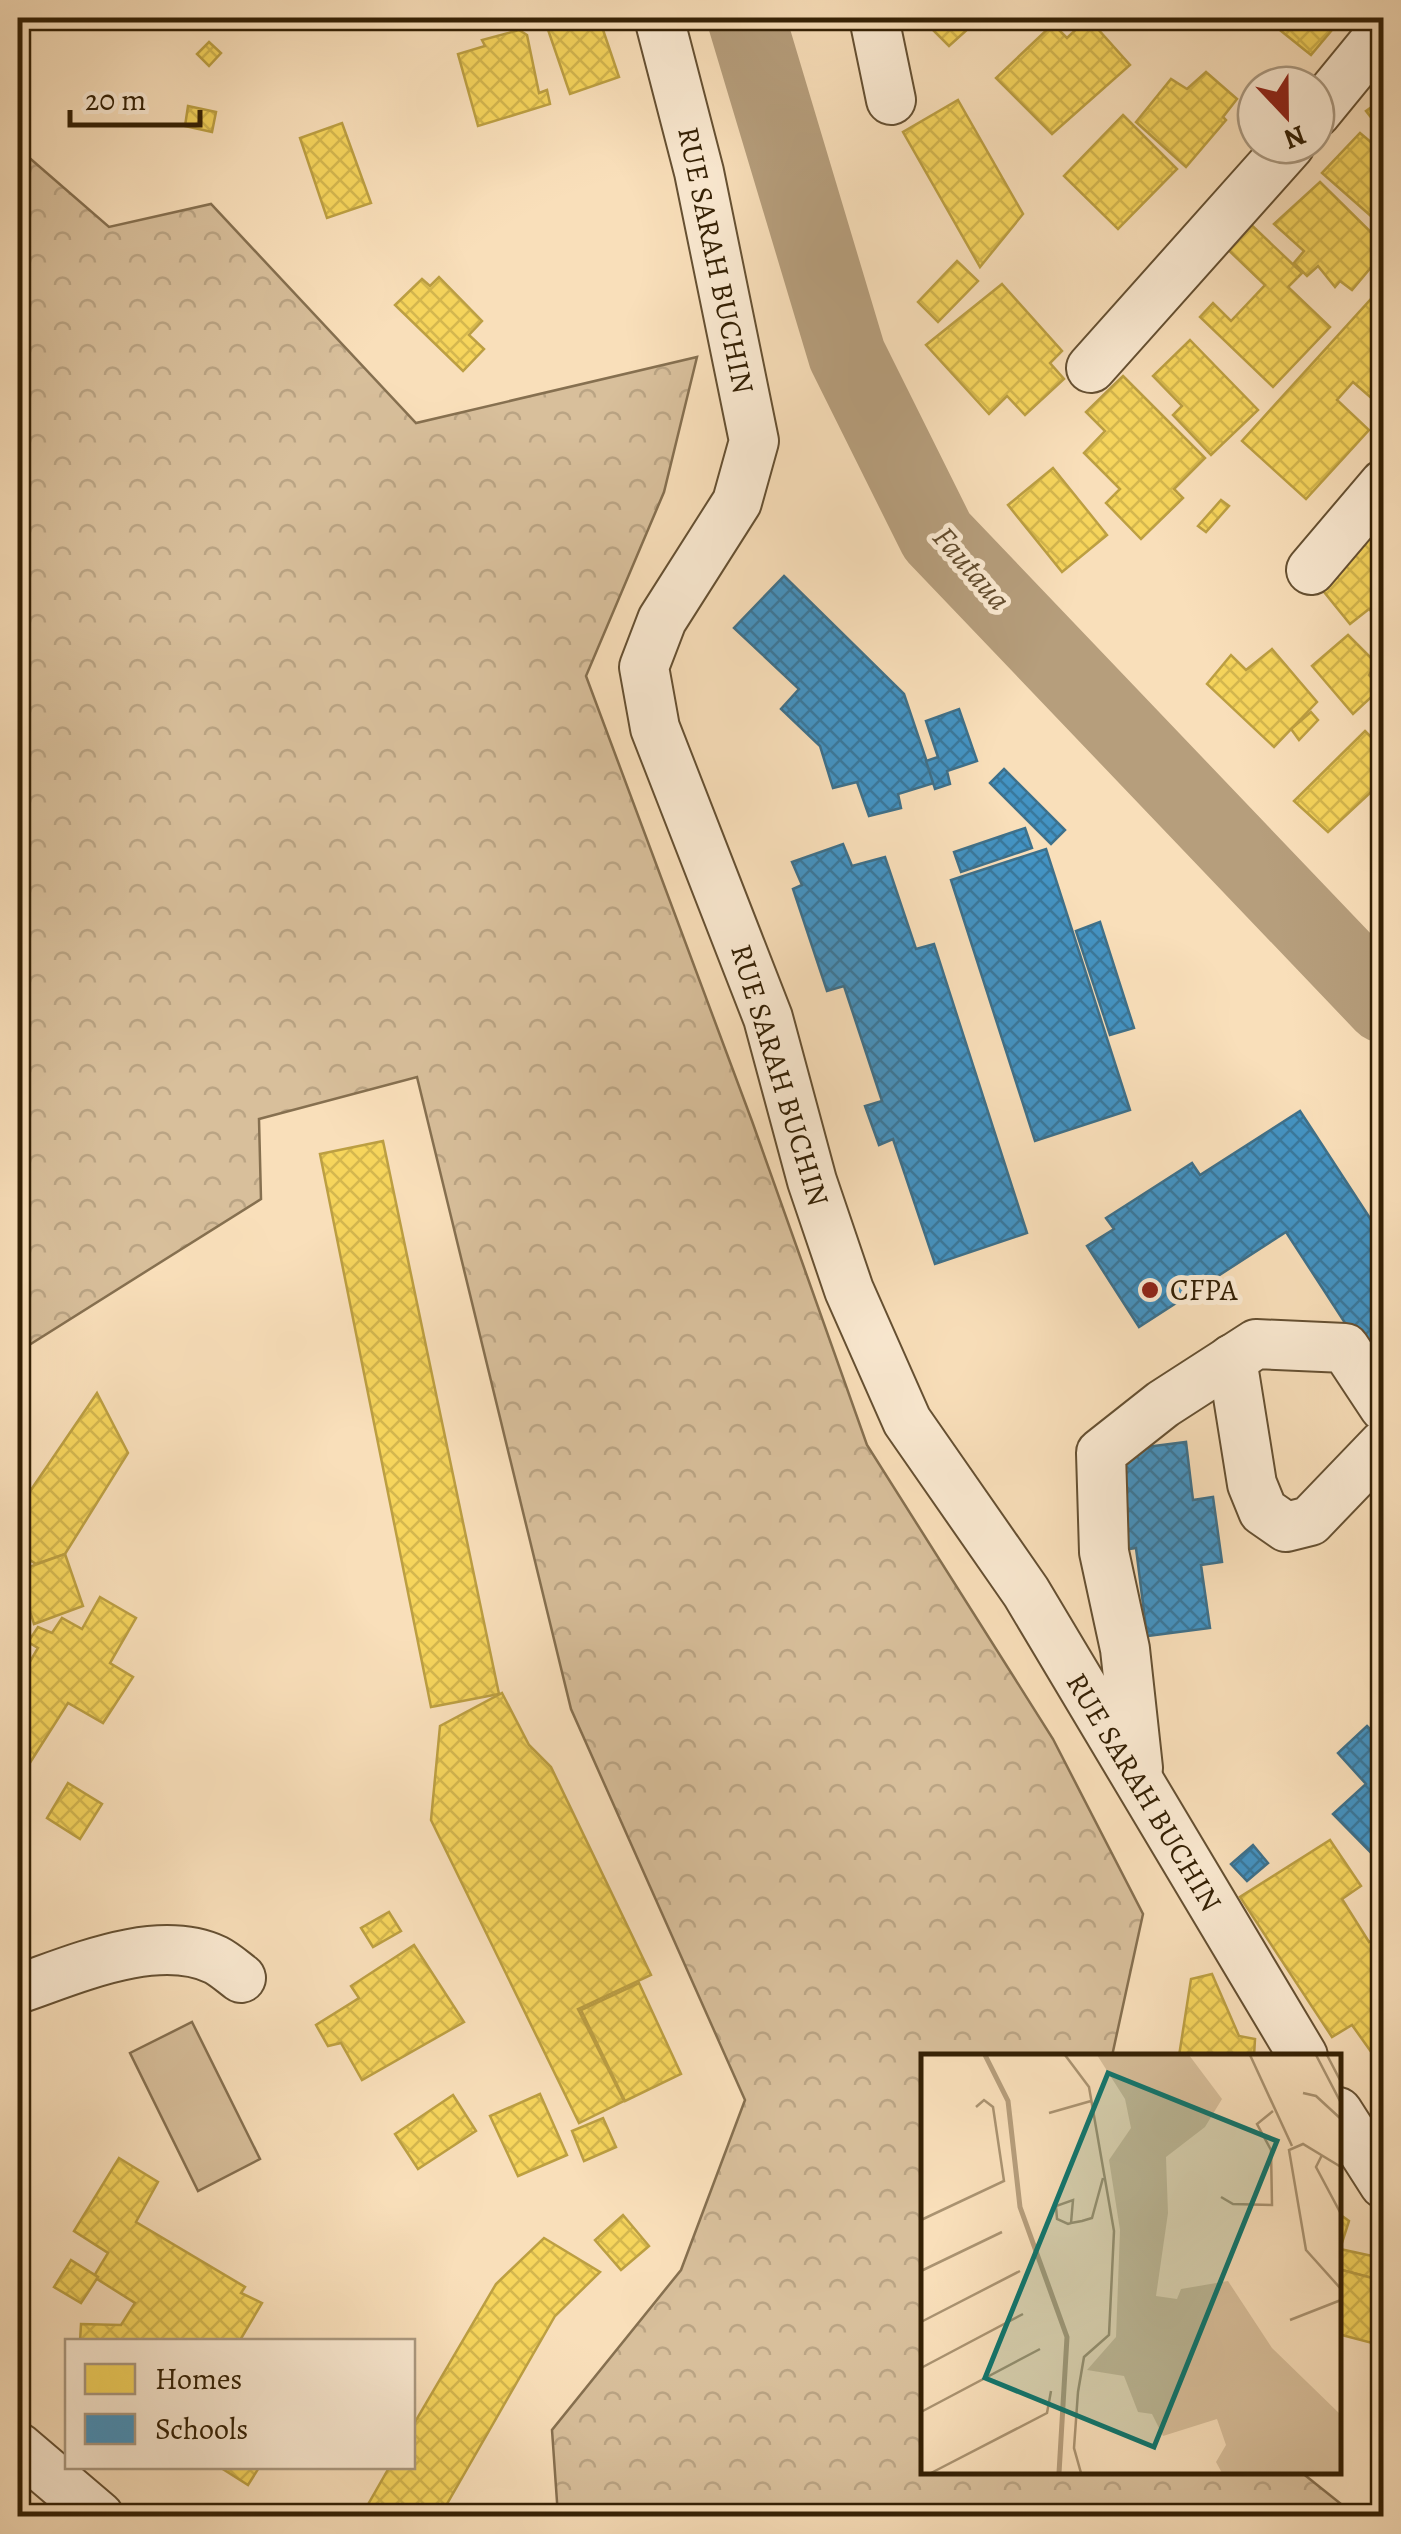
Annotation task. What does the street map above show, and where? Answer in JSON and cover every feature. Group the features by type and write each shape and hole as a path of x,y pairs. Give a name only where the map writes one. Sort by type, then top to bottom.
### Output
{"street":[{"name":"RUE SARAH BUCHIN","path":"659,18 703,190 754,442 737,502 662,620 644,667 655,728 768,1018 812,1182 850,1290 906,1421 1026,1592 1302,2054"},
{"path":"874,18 892,100"},
{"path":"1336,89 1384,30"},
{"path":"1092,368 1272,165"},
{"path":"1311,570 1384,484"},
{"path":"1139,1776 1125,1649 1104,1552 1101,1453 1256,1344 1345,1348 1384,1407"},
{"path":"1232,1359 1252,1484 1264,1511 1286,1527 1310,1521 1384,1444"},
{"path":"18,1990 136,1954 174,1950 215,1960 241,1978"},
{"path":"1341,2117 1384,2184"},
{"path":"18,2447 99,2516"}],"green space":[{"path":"18,148 109,227 211,204 416,423 697,357 664,492 586,676 752,1121 867,1445 1053,1739 1143,1914 1112,2054 921,2054 921,2474 1304,2474 1356,2516 558,2516 552,2430 681,2270 745,2100 571,1709 417,1077 259,1119 261,1199 18,1352"},
{"path":"192,2022 260,2159 198,2191 130,2053"}],"building: Homes":[{"path":"544,18 599,18 619,77 570,94"},
{"path":"921,18 980,18 949,46"},
{"path":"1088,18 1130,65 1052,134 996,78 1053,24 1067,38"},
{"path":"1265,18 1342,18 1311,55"},
{"path":"519,30 527,35 539,93 547,90 550,104 478,126 458,54 485,46 482,40"},
{"path":"209,42 221,53 209,66 197,54"},
{"path":"1206,72 1236,100 1223,117 1226,120 1186,167 1136,122 1171,79 1187,89"},
{"path":"1384,98 1384,134 1366,111"},
{"path":"958,100 1023,214 980,267 903,132"},
{"path":"188,106 216,112 212,132 185,126"},
{"path":"1123,115 1177,169 1118,229 1064,176"},
{"path":"342,123 371,203 327,218 300,138"},
{"path":"1360,133 1384,153 1380,224 1322,173 1330,165 1336,165 1336,158"},
{"path":"1320,182 1384,245 1384,252 1352,290 1340,281 1335,287 1318,266 1307,276 1294,263 1304,251 1274,224"},
{"path":"1243,217 1302,273 1288,287 1330,327 1273,387 1200,317 1213,303 1231,321 1265,285 1220,242"},
{"path":"957,261 978,281 938,322 918,302"},
{"path":"439,277 482,321 469,335 484,349 463,371 395,305 422,279 430,286"},
{"path":"1002,284 1062,351 1050,363 1064,379 1025,415 1007,396 989,414 926,345"},
{"path":"1370,300 1384,312 1384,409 1353,382 1337,400 1369,430 1306,499 1242,441"},
{"path":"1190,340 1258,410 1211,455 1173,415 1182,406 1153,376"},
{"path":"1123,376 1205,458 1174,489 1183,498 1141,539 1106,503 1120,489 1084,453 1105,431 1086,412"},
{"path":"1053,468 1107,535 1062,572 1008,505"},
{"path":"1221,500 1229,506 1206,532 1198,526"},
{"path":"1384,512 1384,626 1369,609 1350,624 1320,587"},
{"path":"1348,635 1376,663 1369,675 1381,688 1353,714 1312,666"},
{"path":"1272,649 1317,702 1274,747 1207,684 1231,655 1246,670"},
{"path":"1311,712 1318,720 1299,740 1291,729"},
{"path":"1365,731 1384,750 1384,780 1328,832 1294,801"},
{"path":"383,1141 499,1694 431,1707 320,1154"},
{"path":"97,1393 128,1453 65,1554 36,1564 18,1552 18,1509"},
{"path":"65,1554 83,1606 34,1624 18,1571"},
{"path":"100,1597 136,1618 110,1663 133,1677 103,1723 68,1703 26,1769 18,1764 18,1682 38,1648 28,1642 38,1627 52,1633 62,1618 82,1629"},
{"path":"502,1693 529,1745 551,1767 651,1975 578,2009 624,2101 579,2123 431,1820 440,1726"},
{"path":"68,1783 102,1804 80,1839 47,1818"},
{"path":"1330,1840 1361,1886 1342,1899 1369,1942 1384,1933 1384,2061 1379,2063 1352,2025 1332,2037 1240,1897"},
{"path":"389,1912 401,1931 373,1947 361,1928"},
{"path":"414,1945 464,2022 362,2080 341,2043 328,2046 316,2025 359,1998 351,1986"},
{"path":"1212,1974 1239,2036 1255,2039 1254,2054 1179,2054 1191,1979"},
{"path":"639,1983 681,2074 625,2101 581,2010"},
{"path":"540,2094 567,2155 518,2176 490,2116"},
{"path":"453,2095 476,2131 418,2169 395,2134"},
{"path":"603,2118 616,2147 584,2161 572,2131"},
{"path":"119,2158 158,2182 136,2222 245,2287 241,2293 262,2303 241,2339 80,2339 81,2324 121,2325 135,2303 94,2276 108,2253 74,2231"},
{"path":"623,2215 649,2246 621,2270 595,2240"},
{"path":"1341,2215 1349,2221 1341,2246"},
{"path":"544,2238 600,2272 555,2316 440,2516 381,2516 366,2508 388,2469 415,2469 415,2422 496,2284"},
{"path":"1341,2249 1377,2257 1376,2279 1341,2270"},
{"path":"71,2260 98,2277 81,2303 54,2287"},
{"path":"1341,2270 1376,2279 1372,2343 1341,2335"},
{"path":"223,2469 258,2469 248,2485"}],"building: Schools":[{"path":"784,576 904,694 934,783 898,794 901,808 869,816 857,782 833,788 820,746 781,709 799,689 734,628"},
{"path":"959,709 977,761 947,771 950,784 935,789 926,761 938,757 926,721"},
{"path":"1004,769 1065,830 1051,844 990,783"},
{"path":"1025,828 1032,848 961,872 954,852"},
{"path":"843,844 852,866 885,857 916,949 934,944 1027,1233 935,1264 893,1139 879,1145 865,1106 882,1101 844,986 827,991 793,889 802,885 792,862"},
{"path":"1046,849 1130,1110 1035,1141 951,880"},
{"path":"1100,922 1134,1028 1110,1035 1076,931"},
{"path":"1300,1111 1377,1229 1384,1225 1384,1383 1286,1232 1139,1327 1087,1246 1114,1229 1106,1218 1192,1163 1200,1175"},
{"path":"1186,1442 1193,1500 1213,1497 1222,1562 1201,1565 1210,1628 1147,1636 1136,1548 1115,1551 1106,1488 1126,1486 1122,1450"},
{"path":"1367,1726 1384,1743 1384,1866 1333,1814 1366,1784 1338,1753"},
{"path":"1253,1845 1268,1863 1247,1881 1231,1864"}],"waterway":[{"name":"Fautaua","path":"746,18 847,355 937,536 1384,1004"}],"place":[{"name":"CFPA","path":"1150,1290"}]}
